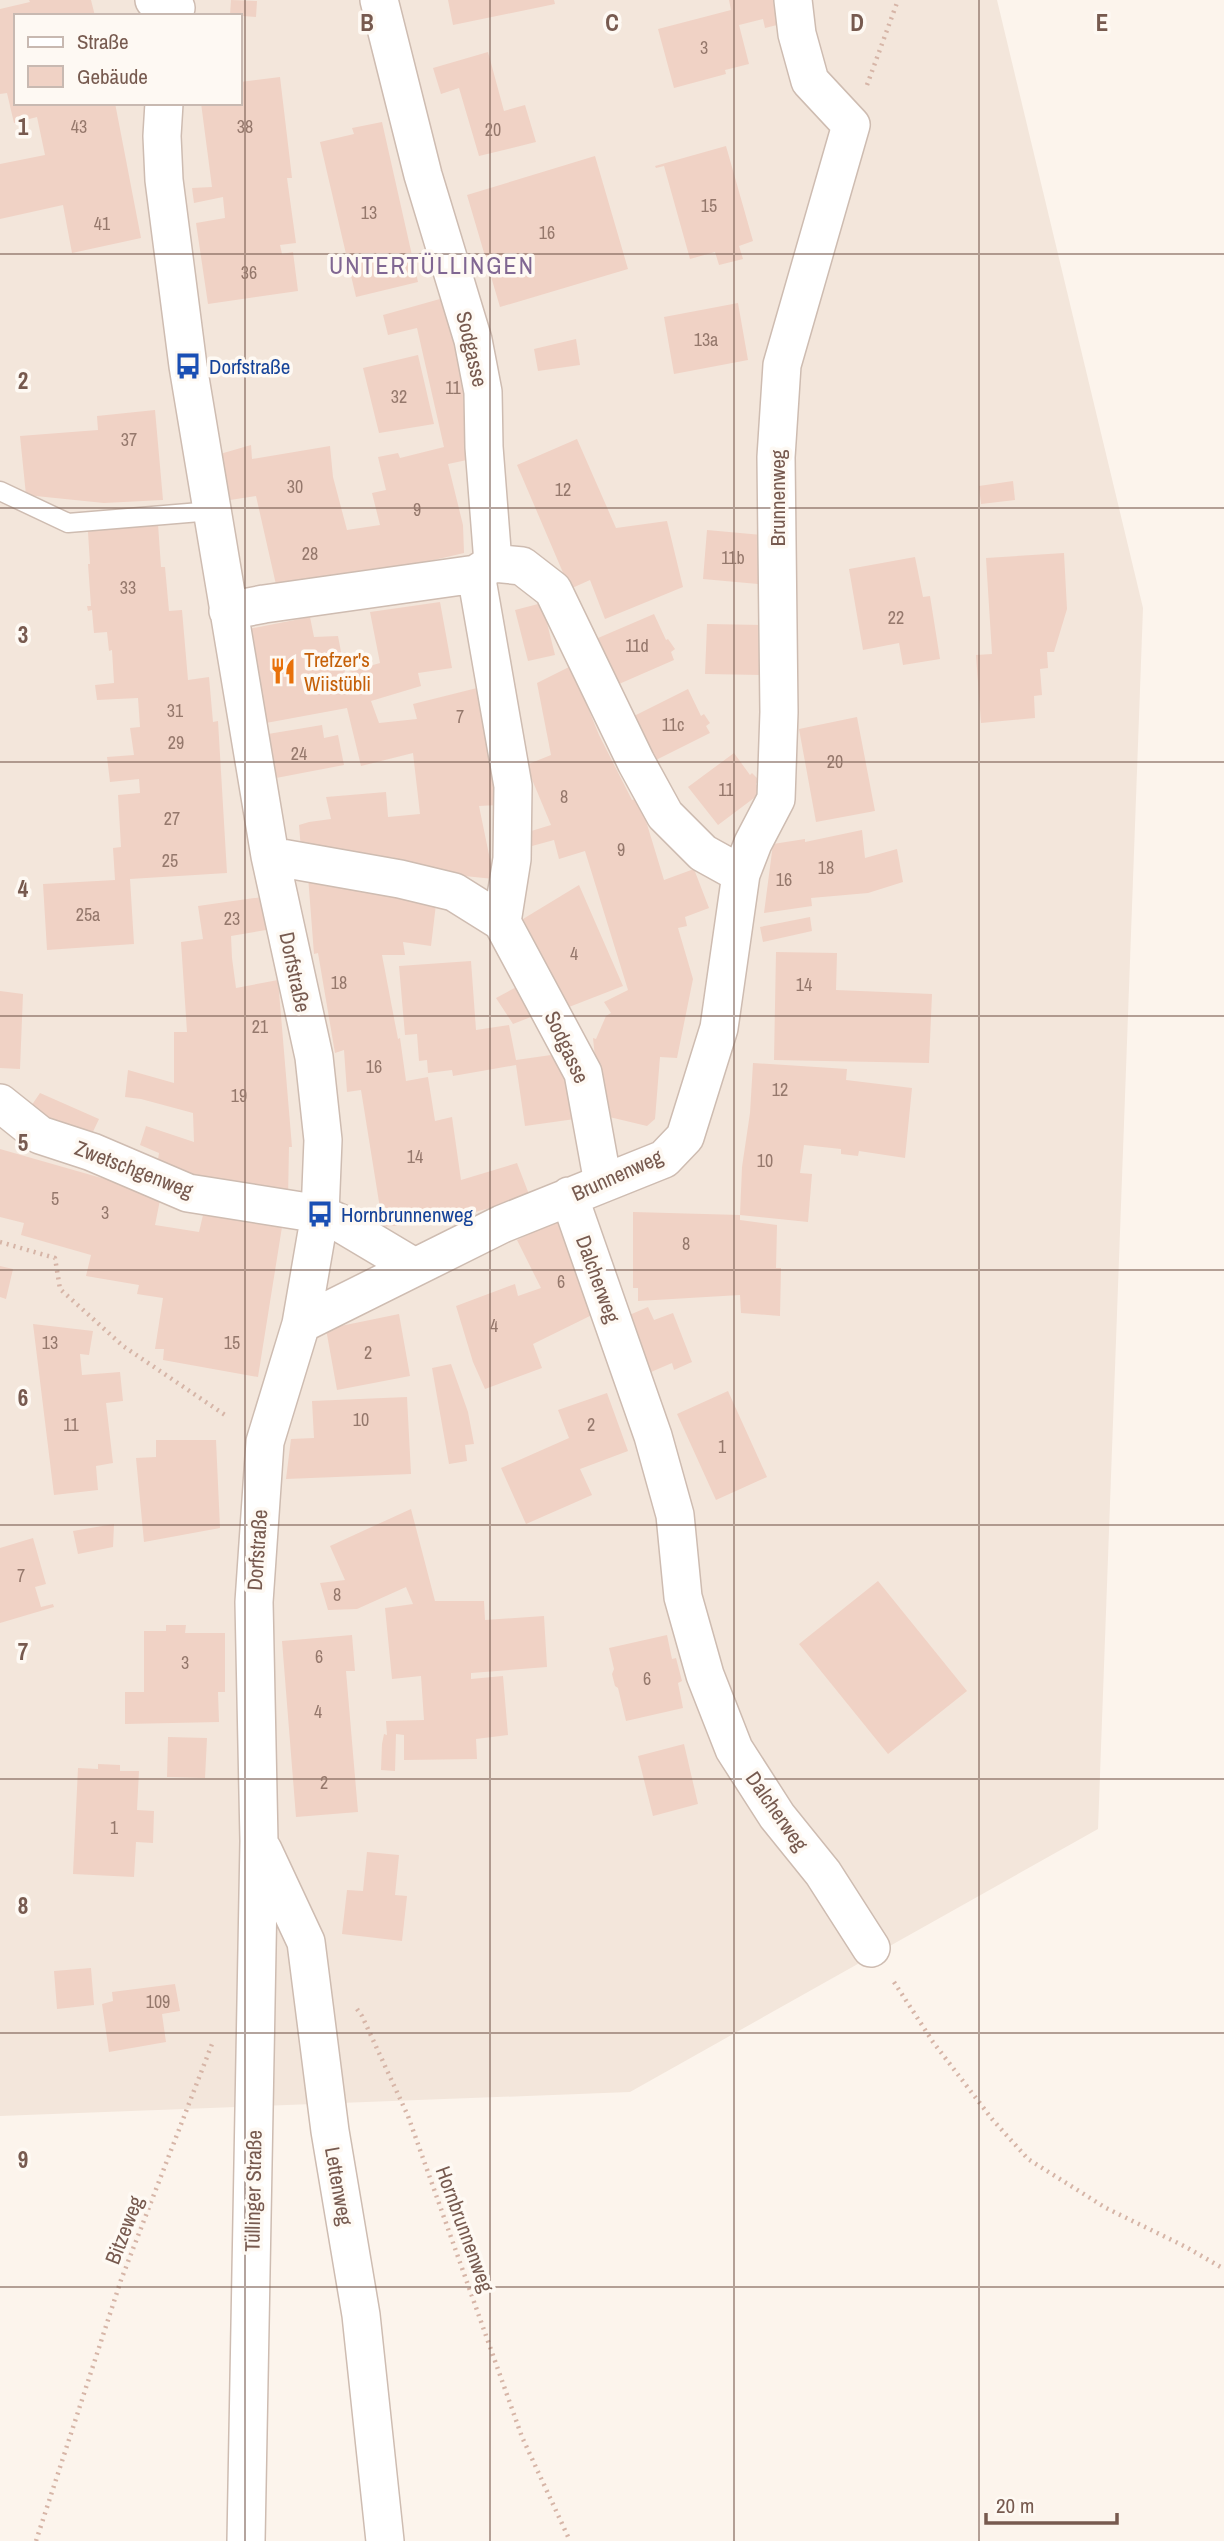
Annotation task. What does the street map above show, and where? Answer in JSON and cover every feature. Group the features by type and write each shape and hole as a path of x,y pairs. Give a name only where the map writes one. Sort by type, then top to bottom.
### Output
{"street":[{"name":"Sodgasse","path":"379,0 423,175 473,340 483,392 485,568 513,786 512,859 502,922"},
{"path":"793,0 797,34 810,81 851,125"},
{"name":"Dorfstraße","path":"164,105 164,180 188,366 270,856 314,1057 323,1140 320,1214 301,1324 265,1442 254,1602 259,1841"},
{"name":"Brunnenweg","path":"301,1324 502,1224 664,1159 685,1137 719,1028 741,874 753,843 776,799 779,712 776,457 782,365 851,125"},
{"path":"228,611 485,568 522,566 553,590 636,762 665,815 703,853 741,874"},
{"name":"Sodgasse","path":"270,856 400,879 454,892 502,922 583,1073 603,1183"},
{"name":"Zwetschgenweg","path":"0,1103 40,1135 92,1152 188,1193 320,1214"},
{"name":"Dalcherweg","path":"569,1196 653,1436 675,1515 683,1597 705,1675 734,1749 776,1816 823,1873 871,1948"},
{"path":"320,1214 414,1267"},
{"name":"Tüllinger Straße","path":"246,2541 259,1841"},
{"name":"Lettenweg","path":"259,1841 306,1942 330,2131 361,2315 385,2541"}],"lane":[{"path":"0,491 68,523 212,511"}],"path":[{"path":"851,125 898,0"},
{"path":"0,1242 55,1258 60,1289 123,1346 265,1442"},
{"path":"871,1948 933,2042 992,2119 1028,2159 1106,2208 1224,2269"},
{"name":"Hornbrunnenweg","path":"354,2006 362,2016 408,2116 522,2437 570,2541"},
{"name":"Bitzeweg","path":"36,2541 121,2280 213,2040"}],"shaded area":[{"path":"0,0 997,0 1143,608 1098,1829 630,2092 0,2116"}],"building":[{"path":"29,0 91,0 94,14 14,14 14,105 115,105 141,238 72,253 63,205 0,219 0,164 45,155 37,117 14,123 7,93 0,94 0,9 30,2"},
{"path":"231,0 257,1 256,17 230,14"},
{"path":"448,0 554,0 555,4 453,25"},
{"path":"729,0 786,0 789,22 765,28 763,19 739,25 749,64 725,70 726,74 674,88 658,29 731,10"},
{"path":"488,52 504,111 525,105 536,142 479,156 459,88 441,94 433,68"},
{"path":"280,77 292,178 287,178 296,243 280,245 282,254 293,252 298,291 208,304 196,223 225,218 223,197 194,203 192,188 212,187 201,105 242,105 242,82"},
{"path":"382,122 418,282 356,297 320,142 354,134 352,128"},
{"path":"726,146 753,241 739,246 743,259 719,265 715,252 690,259 664,166 655,166"},
{"path":"595,156 628,269 500,307 467,195"},
{"path":"447,297 472,405 467,460 448,464 463,525 464,553 391,570 277,589 256,496 230,500 220,454 251,445 252,459 330,446 333,477 347,530 380,525 372,493 386,490 378,457 398,453 400,458 444,447 417,328 388,335 383,315"},
{"path":"738,303 748,360 674,374 664,317"},
{"path":"576,339 580,365 538,371 534,349"},
{"path":"418,355 434,424 379,433 363,368"},
{"path":"155,410 163,500 104,503 26,495 20,436 98,430 97,416"},
{"path":"577,439 616,528 667,521 683,587 605,619 590,580 570,589 517,465"},
{"path":"1013,481 1015,500 981,504 979,486"},
{"path":"158,524 161,567 165,567 169,611 182,610 188,680 209,677 213,722 218,721 227,873 130,879 134,944 47,950 43,884 115,880 113,848 121,847 118,795 140,793 139,779 110,782 107,757 134,755 130,728 140,727 138,698 97,700 95,685 114,683 112,650 109,651 107,632 94,633 92,610 88,611 87,606 91,606 88,532 82,532 82,529"},
{"path":"707,530 762,535 758,584 703,579"},
{"path":"1064,553 1067,609 1054,652 1047,652 1048,668 1040,669 1042,695 1034,696 1035,718 981,723 976,655 992,654 986,558"},
{"path":"915,557 923,597 930,596 940,659 903,665 899,643 863,650 849,569"},
{"path":"440,602 452,668 418,673 421,686 371,701 379,723 417,719 413,704 481,687 498,805 479,806 494,879 425,872 392,857 335,859 301,850 299,825 331,819 326,797 386,792 388,817 420,814 413,753 361,766 347,708 266,723 249,629 310,617 314,637 338,636 345,673 380,663 370,612"},
{"path":"542,603 555,655 528,661 515,610"},
{"path":"654,614 666,640 668,639 675,649 671,652 674,660 619,684 598,638"},
{"path":"707,624 763,625 762,675 705,674"},
{"path":"571,666 599,735 632,800 639,798 664,880 694,869 709,908 685,917 687,926 678,928 693,979 677,1058 660,1057 655,1119 647,1126 601,1115 593,1038 596,1039 606,1016 611,1013 604,1002 628,990 585,851 559,859 554,840 532,846 528,832 551,825 526,765 551,755 537,683"},
{"path":"688,689 701,716 704,714 710,723 706,726 710,733 656,760 634,716"},
{"path":"857,717 875,811 816,822 799,729"},
{"path":"322,725 324,738 338,735 344,765 276,778 268,734"},
{"path":"734,753 750,775 752,773 759,780 756,784 762,792 718,825 688,787"},
{"path":"862,830 865,858 897,849 903,882 868,893 811,898 812,906 764,913 773,844 805,839 805,842"},
{"path":"308,876 436,904 431,946 403,942 405,955 382,955 398,1039 400,1038 406,1081 428,1077 435,1121 452,1117 461,1180 517,1163 530,1197 442,1221 383,1227 361,1090 347,1092 344,1050 335,1053 318,953 314,954"},
{"path":"579,885 623,986 569,1007 523,919"},
{"path":"262,897 266,930 231,936 232,958 236,988 278,980 292,1147 289,1147 288,1198 156,1172 159,1153 140,1145 146,1126 194,1142 193,1113 125,1097 128,1070 174,1083 174,1032 187,1032 181,942 203,939 198,906"},
{"path":"810,917 812,931 763,942 760,927"},
{"path":"776,952 837,953 836,990 932,994 929,1063 774,1060"},
{"path":"471,961 476,1030 509,1025 516,1060 565,1053 575,1119 525,1126 516,1065 453,1076 452,1070 428,1073 427,1060 419,1061 417,1034 405,1035 399,966"},
{"path":"522,984 541,1013 513,1024 496,998"},
{"path":"0,991 23,994 20,1069 0,1068"},
{"path":"753,1063 847,1069 846,1080 912,1088 905,1158 859,1151 858,1156 841,1154 841,1149 804,1145 800,1173 812,1174 808,1222 740,1215"},
{"path":"40,1093 99,1119 90,1138 27,1112"},
{"path":"0,1149 161,1195 155,1225 199,1232 203,1215 282,1227 258,1377 163,1360 164,1349 155,1349 163,1298 137,1294 139,1285 86,1276 91,1255 21,1235 24,1223 0,1217"},
{"path":"633,1212 740,1215 740,1220 777,1225 776,1268 781,1268 780,1316 741,1313 740,1295 638,1301 638,1288 633,1288"},
{"path":"557,1220 596,1313 533,1344 542,1368 485,1389 473,1362 456,1306 515,1284 518,1296 541,1288 517,1240"},
{"path":"0,1266 13,1269 6,1299 0,1297"},
{"path":"648,1307 654,1320 673,1313 692,1362 674,1370 672,1363 644,1375 620,1319"},
{"path":"399,1314 410,1376 337,1390 326,1329"},
{"path":"33,1324 93,1331 89,1355 80,1354 82,1375 120,1372 123,1401 106,1403 113,1463 96,1466 98,1490 54,1495"},
{"path":"451,1364 468,1412 474,1444 465,1445 467,1461 449,1464 432,1368"},
{"path":"728,1391 767,1477 716,1500 677,1414"},
{"path":"607,1393 628,1451 580,1469 592,1495 526,1524 501,1468 569,1438 558,1410"},
{"path":"407,1397 411,1474 286,1479 291,1439 314,1438 312,1401"},
{"path":"156,1440 216,1440 220,1528 144,1542 136,1458 156,1457"},
{"path":"411,1509 435,1601 484,1601 485,1620 544,1616 547,1667 471,1673 471,1679 503,1676 508,1735 476,1739 477,1759 404,1760 404,1735 396,1734 395,1771 381,1770 382,1744 384,1734 387,1735 386,1721 424,1720 421,1676 392,1679 385,1608 413,1604 406,1587 357,1609 328,1610 320,1583 345,1580 330,1546"},
{"path":"114,1524 113,1547 78,1554 73,1531"},
{"path":"33,1538 46,1584 35,1587 41,1607 53,1604 54,1607 0,1623 0,1548"},
{"path":"878,1581 967,1691 888,1754 799,1644"},
{"path":"166,1625 186,1625 185,1633 225,1633 225,1692 218,1692 219,1722 125,1724 125,1692 144,1692 144,1631 166,1631"},
{"path":"352,1635 355,1671 346,1671 358,1812 296,1817 282,1641"},
{"path":"667,1635 672,1659 676,1658 682,1681 678,1683 683,1708 626,1721 612,1674 614,1669 609,1648"},
{"path":"168,1737 207,1738 205,1778 167,1777"},
{"path":"684,1744 698,1804 653,1816 638,1756"},
{"path":"98,1764 120,1765 120,1771 139,1771 137,1810 154,1811 153,1843 136,1842 134,1877 73,1874 78,1768 98,1769"},
{"path":"367,1852 399,1855 395,1895 407,1896 402,1941 342,1934 347,1890 363,1891"},
{"path":"91,1968 94,2005 57,2009 54,1971"},
{"path":"175,1984 180,2011 162,2014 166,2042 109,2052 102,2004 113,2001 112,1992"}],"place":[{"name":"Dorfstraße","path":"188,366"},
{"name":"Trefzer's Wiistübli","path":"283,671"},
{"name":"Hornbrunnenweg","path":"320,1214"}],"district":[{"name":"UNTERTÜLLINGEN","path":"432,265"}]}
